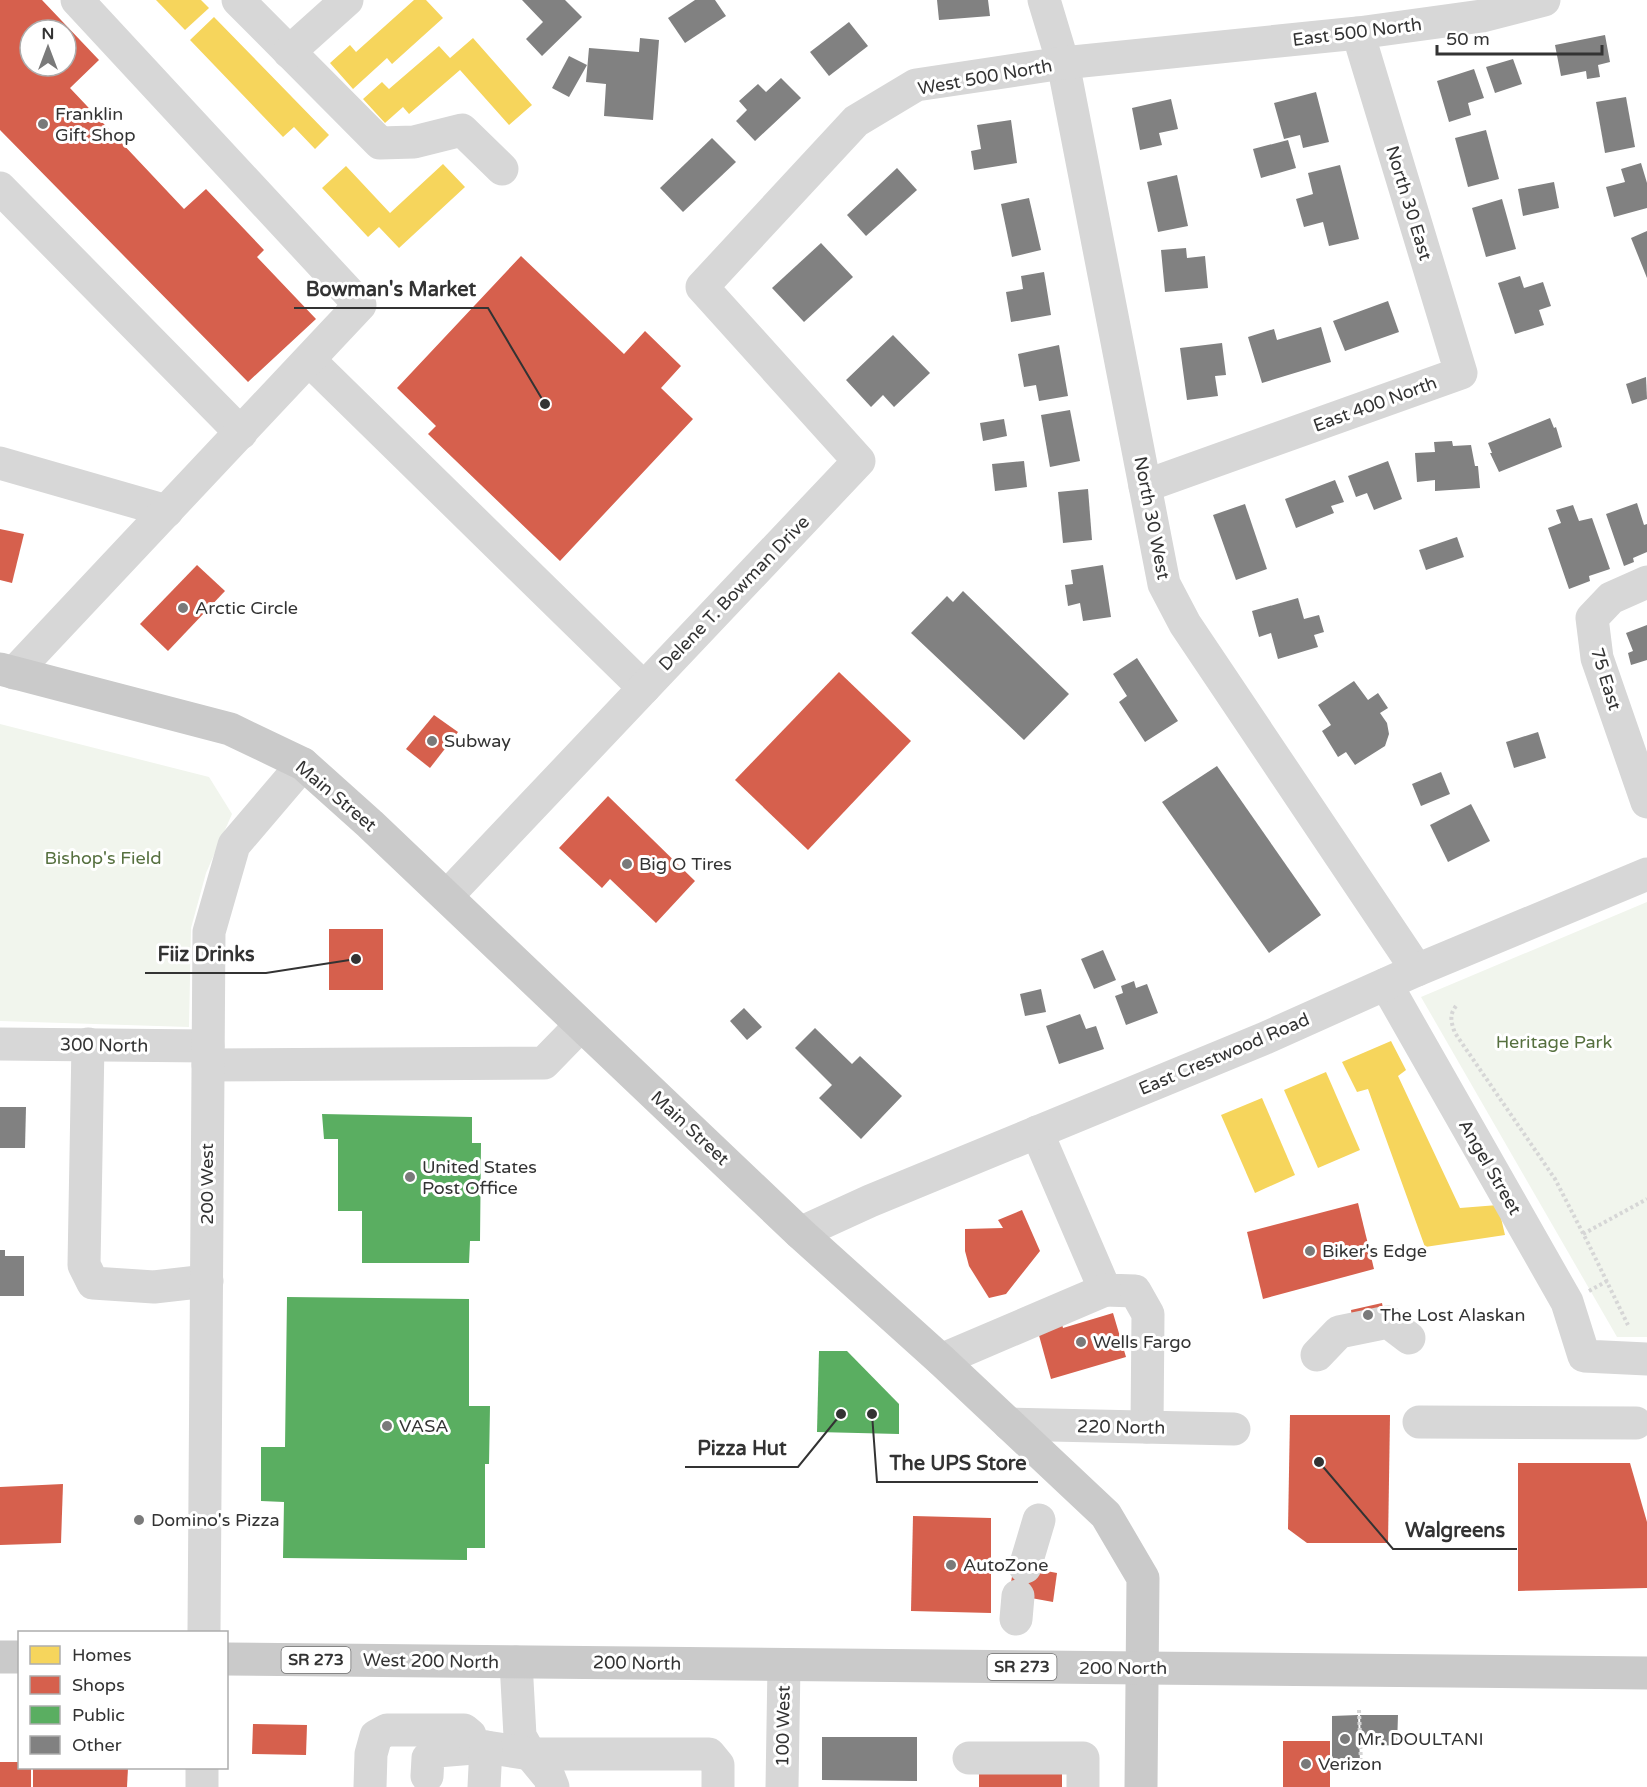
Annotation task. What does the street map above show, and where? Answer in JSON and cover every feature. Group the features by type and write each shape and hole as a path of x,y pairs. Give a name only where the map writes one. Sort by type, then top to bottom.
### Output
{"main road":[{"name":"Main Street","path":"7,671 230,729 303,764 550,993 800,1233 1106,1515 1143,1578 1141,1787"},
{"path":"0,1657 18,1657"},
{"name":"West 200 North","path":"228,1659 563,1663"},
{"name":"200 North","path":"563,1663 1647,1673"}],"street":[{"path":"7,671 167,511 360,305 77,0"},
{"path":"237,0 380,143 414,142 462,130 502,169"},
{"path":"289,52 347,0"},
{"name":"North 30 West","path":"1044,0 1063,63 1164,584 1185,624 1417,970"},
{"name":"East 500 North","path":"1204,50 1358,33 1482,16 1544,0"},
{"name":"North 30 East","path":"1358,33 1461,373"},
{"name":"West 500 North","path":"702,287 856,121 916,85 1063,63 1204,50"},
{"path":"0,188 241,433"},
{"name":"Delene T. Bowman Drive","path":"447,896 859,461 702,287"},
{"path":"309,360 644,688"},
{"name":"East 400 North","path":"1145,486 1461,373"},
{"path":"0,463 167,511"},
{"name":"75 East","path":"1647,582 1611,598 1592,618 1597,658 1647,802"},
{"name":"200 West","path":"204,1631 208,932 234,845 303,764"},
{"name":"East Crestwood Road","path":"800,1233 870,1201 1263,1039 1417,970 1647,874"},
{"name":"Angel Street","path":"1386,984 1567,1302 1584,1356 1647,1359"},
{"name":"300 North","path":"0,1044 88,1044 208,1055 544,1064 581,1025"},
{"path":"88,1044 84,1265 93,1283 154,1287 207,1281"},
{"path":"1037,1131 1105,1290"},
{"path":"940,1360 1105,1290 1135,1291 1148,1314 1147,1427"},
{"path":"1317,1355 1339,1332 1388,1322 1409,1338"},
{"path":"1419,1422 1636,1423"},
{"name":"220 North","path":"1009,1425 1233,1428"},
{"path":"1020,1594 1039,1520"},
{"path":"516,1662 520,1737 530,1754 549,1777 553,1787"},
{"name":"100 West","path":"782,1787 784,1665"},
{"path":"370,1787 371,1754 376,1737 387,1730 464,1730 486,1748"},
{"path":"484,1787 486,1748"},
{"path":"426,1776 428,1758 437,1751 486,1748 530,1754 709,1754 718,1765 718,1787"},
{"path":"969,1758 1083,1758 1083,1787"},
{"path":"202,1769 202,1787"}],"path":[{"path":"1456,1006 1451,1013 1451,1023 1455,1033 1555,1179 1628,1325"},
{"path":"1583,1234 1647,1199"},
{"path":"1588,1292 1606,1281"},
{"path":"1359,1710 1361,1764"}],"green space":[{"name":"Bishop's Field","path":"0,724 209,777 232,814 206,873 191,928 189,1027 0,1021"},
{"name":"Heritage Park","path":"1647,902 1647,1337 1617,1337 1421,997"}],"building: Homes":[{"path":"156,0 201,0 209,8 185,30"},
{"path":"414,0 426,0 443,18 392,64 387,58 353,89 330,63 350,45 356,52"},
{"path":"214,17 329,135 315,149 294,127 283,137 190,40"},
{"path":"473,38 532,105 509,125 460,70 409,114 403,107 385,123 363,99 382,82 389,89 439,46 450,58"},
{"path":"443,164 465,187 399,248 379,227 368,237 322,188 346,166 390,213"},
{"path":"1391,1041 1406,1070 1398,1076 1460,1208 1498,1205 1505,1235 1425,1247 1368,1089 1357,1092 1342,1062"},
{"path":"1326,1072 1360,1150 1318,1168 1284,1090"},
{"path":"1262,1098 1295,1175 1255,1193 1221,1115"}],"building: Shops":[{"path":"0,0 42,0 59,18 18,18 18,78 78,78 78,38 99,60 70,88 184,209 206,189 264,250 257,257 316,319 248,382 0,130"},
{"path":"521,256 624,354 645,331 681,366 661,388 693,419 560,561 428,434 436,426 397,388"},
{"path":"0,529 24,534 12,583 0,580"},
{"name":"Arctic Circle","path":"197,565 225,591 168,651 140,624"},
{"path":"839,672 911,741 808,850 735,780"},
{"name":"Subway","path":"434,715 458,732 430,768 406,749"},
{"name":"Big O Tires","path":"608,796 695,881 656,923 610,879 602,888 559,848"},
{"path":"329,929 383,929 383,990 329,990"},
{"name":"Biker's Edge","path":"1358,1203 1374,1269 1263,1299 1247,1232"},
{"path":"1022,1210 1040,1251 1006,1294 989,1298 969,1266 965,1251 965,1229 1003,1228 998,1220"},
{"name":"Wells Fargo","path":"1056,1303 1063,1328 1113,1313 1126,1357 1051,1379 1032,1310"},
{"name":"The Lost Alaskan","path":"1382,1303 1385,1320 1353,1327 1351,1310"},
{"path":"1290,1415 1390,1415 1388,1543 1307,1543 1288,1529"},
{"path":"1518,1463 1630,1463 1647,1522 1647,1588 1518,1591"},
{"path":"63,1484 61,1543 0,1545 0,1487"},
{"name":"AutoZone","path":"913,1516 991,1518 991,1613 911,1611"},
{"path":"1014,1565 1057,1573 1053,1602 1009,1594"},
{"path":"253,1724 307,1725 306,1755 252,1754"},
{"name":"Verizon","path":"1283,1741 1330,1741 1330,1787 1283,1787"},
{"path":"0,1762 18,1762 18,1769 31,1769 31,1787 0,1787"},
{"path":"979,1766 1062,1766 1062,1787 979,1787"},
{"path":"33,1769 128,1769 127,1787 33,1787"}],"building: Public":[{"name":"United States Post Office","path":"322,1114 472,1117 472,1143 481,1143 480,1241 470,1241 469,1263 362,1263 362,1211 338,1211 338,1139 324,1139"},
{"name":"VASA","path":"287,1297 469,1299 469,1406 490,1406 489,1464 485,1464 485,1548 467,1548 467,1560 283,1558 284,1502 261,1501 261,1447 285,1447"},
{"path":"819,1351 847,1351 899,1404 899,1434 817,1432"}],"building: Other":[{"path":"522,0 565,0 582,17 542,56 526,39 543,22"},
{"path":"695,0 715,0 726,16 685,43 668,18"},
{"path":"937,0 988,0 990,16 939,20"},
{"path":"849,22 868,46 829,76 810,52"},
{"path":"1605,35 1610,62 1598,65 1600,77 1587,79 1586,71 1561,76 1555,45"},
{"path":"640,38 659,40 653,120 604,116 606,84 586,82 589,48 639,52"},
{"path":"569,56 587,65 569,97 552,88"},
{"path":"1513,59 1522,84 1495,93 1486,67"},
{"path":"1474,69 1484,98 1468,103 1471,115 1449,122 1437,81"},
{"path":"781,78 801,98 755,141 736,121 747,110 739,101 758,84 766,92"},
{"path":"1316,92 1329,142 1303,148 1300,135 1284,139 1274,103"},
{"path":"1626,97 1635,147 1605,153 1596,102"},
{"path":"1171,99 1178,129 1159,133 1162,145 1140,150 1132,108"},
{"path":"1011,120 1017,163 974,170 971,151 981,149 977,125"},
{"path":"1486,130 1499,179 1468,187 1455,138"},
{"path":"712,138 736,162 683,212 660,188"},
{"path":"1288,140 1296,168 1261,178 1253,149"},
{"path":"1641,163 1647,183 1647,208 1614,217 1606,187 1625,182 1621,169"},
{"path":"1340,165 1359,239 1329,246 1323,222 1304,227 1296,199 1313,194 1308,173"},
{"path":"897,168 917,190 866,236 847,215"},
{"path":"1177,175 1188,226 1158,232 1147,182"},
{"path":"1554,182 1559,208 1523,216 1518,189"},
{"path":"1029,198 1041,250 1012,257 1001,204"},
{"path":"1502,199 1516,249 1486,257 1472,208"},
{"path":"1647,231 1647,278 1631,238"},
{"path":"821,243 853,277 804,322 772,288"},
{"path":"1186,248 1187,258 1205,256 1208,288 1165,292 1161,250"},
{"path":"1044,272 1051,315 1011,322 1006,292 1023,289 1021,276"},
{"path":"1520,276 1524,288 1543,282 1551,306 1539,310 1544,325 1515,334 1498,283"},
{"path":"1388,301 1399,332 1345,351 1333,321"},
{"path":"1321,327 1331,362 1262,383 1248,337 1274,329 1277,340"},
{"path":"893,335 930,373 894,407 883,395 871,407 846,380"},
{"path":"1222,343 1226,375 1215,376 1218,396 1187,400 1180,348"},
{"path":"1059,345 1068,396 1039,401 1036,385 1024,387 1018,354"},
{"path":"1646,377 1647,399 1632,404 1626,384"},
{"path":"1070,410 1080,461 1050,467 1041,415"},
{"path":"1550,418 1554,428 1556,427 1562,447 1499,472 1488,443"},
{"path":"1004,419 1007,436 983,441 980,423"},
{"path":"1452,441 1453,446 1471,445 1475,466 1478,466 1480,488 1435,491 1435,480 1417,482 1415,453 1435,452 1434,442"},
{"path":"1024,461 1027,487 995,491 992,464"},
{"path":"1388,461 1402,499 1374,510 1367,493 1356,497 1348,476"},
{"path":"1335,480 1344,502 1331,506 1334,513 1296,528 1285,499"},
{"path":"1088,489 1092,540 1063,543 1058,492"},
{"path":"1637,503 1644,525 1647,524 1647,552 1633,558 1634,562 1624,566 1606,514"},
{"path":"1245,504 1267,569 1236,580 1213,515"},
{"path":"1573,505 1579,521 1592,518 1610,569 1589,576 1590,581 1569,589 1548,528 1561,523 1556,510"},
{"path":"1457,537 1464,557 1426,570 1419,550"},
{"path":"1103,565 1111,617 1083,621 1080,603 1068,606 1065,585 1073,584 1071,570"},
{"path":"963,591 1069,694 1024,740 911,633 947,596 953,602"},
{"path":"1298,598 1304,619 1319,615 1324,632 1314,635 1318,647 1278,659 1271,633 1259,637 1252,611"},
{"path":"1647,625 1647,660 1631,665 1628,653 1633,651 1626,633"},
{"path":"1137,658 1178,721 1145,742 1119,702 1127,696 1113,674"},
{"path":"1354,681 1368,700 1378,693 1388,708 1380,713 1387,723 1389,734 1385,746 1355,765 1346,752 1338,757 1322,731 1331,725 1318,705"},
{"path":"1538,732 1546,758 1514,768 1506,742"},
{"path":"1217,766 1321,915 1269,953 1162,802"},
{"path":"1441,772 1450,794 1421,806 1412,784"},
{"path":"1471,804 1490,841 1448,862 1430,825"},
{"path":"1103,950 1116,980 1094,989 1081,959"},
{"path":"1134,981 1136,988 1147,984 1158,1013 1126,1025 1115,996 1123,993 1121,986"},
{"path":"1041,989 1046,1012 1025,1016 1020,994"},
{"path":"744,1008 762,1027 747,1040 730,1021"},
{"path":"1080,1014 1086,1029 1096,1026 1104,1049 1059,1064 1046,1026"},
{"path":"815,1028 852,1064 860,1056 902,1096 861,1139 819,1098 832,1085 795,1048"},
{"path":"0,1107 26,1107 25,1148 0,1148"},
{"path":"0,1250 5,1250 5,1256 24,1256 24,1296 0,1296"},
{"name":"Mr. DOULTANI","path":"1358,1715 1360,1762 1332,1762 1332,1716"},
{"path":"1360,1715 1398,1715 1397,1745 1361,1746"},
{"path":"822,1737 917,1737 917,1781 822,1780"}],"place":[{"name":"Franklin Gift Shop","path":"43,124"},
{"name":"Bowman's Market","path":"545,404"},
{"name":"Arctic Circle","path":"183,608"},
{"name":"Subway","path":"432,741"},
{"name":"Big O Tires","path":"627,864"},
{"name":"Fiiz Drinks","path":"356,959"},
{"name":"United States Post Office","path":"410,1177"},
{"name":"Biker's Edge","path":"1310,1251"},
{"name":"The Lost Alaskan","path":"1368,1315"},
{"name":"Wells Fargo","path":"1081,1342"},
{"name":"Pizza Hut","path":"841,1414"},
{"name":"The UPS Store","path":"872,1414"},
{"name":"VASA","path":"387,1426"},
{"name":"Walgreens","path":"1319,1462"},
{"name":"Domino's Pizza","path":"139,1520"},
{"name":"AutoZone","path":"951,1565"},
{"name":"Mr. DOULTANI","path":"1345,1739"},
{"name":"Verizon","path":"1306,1764"}]}
